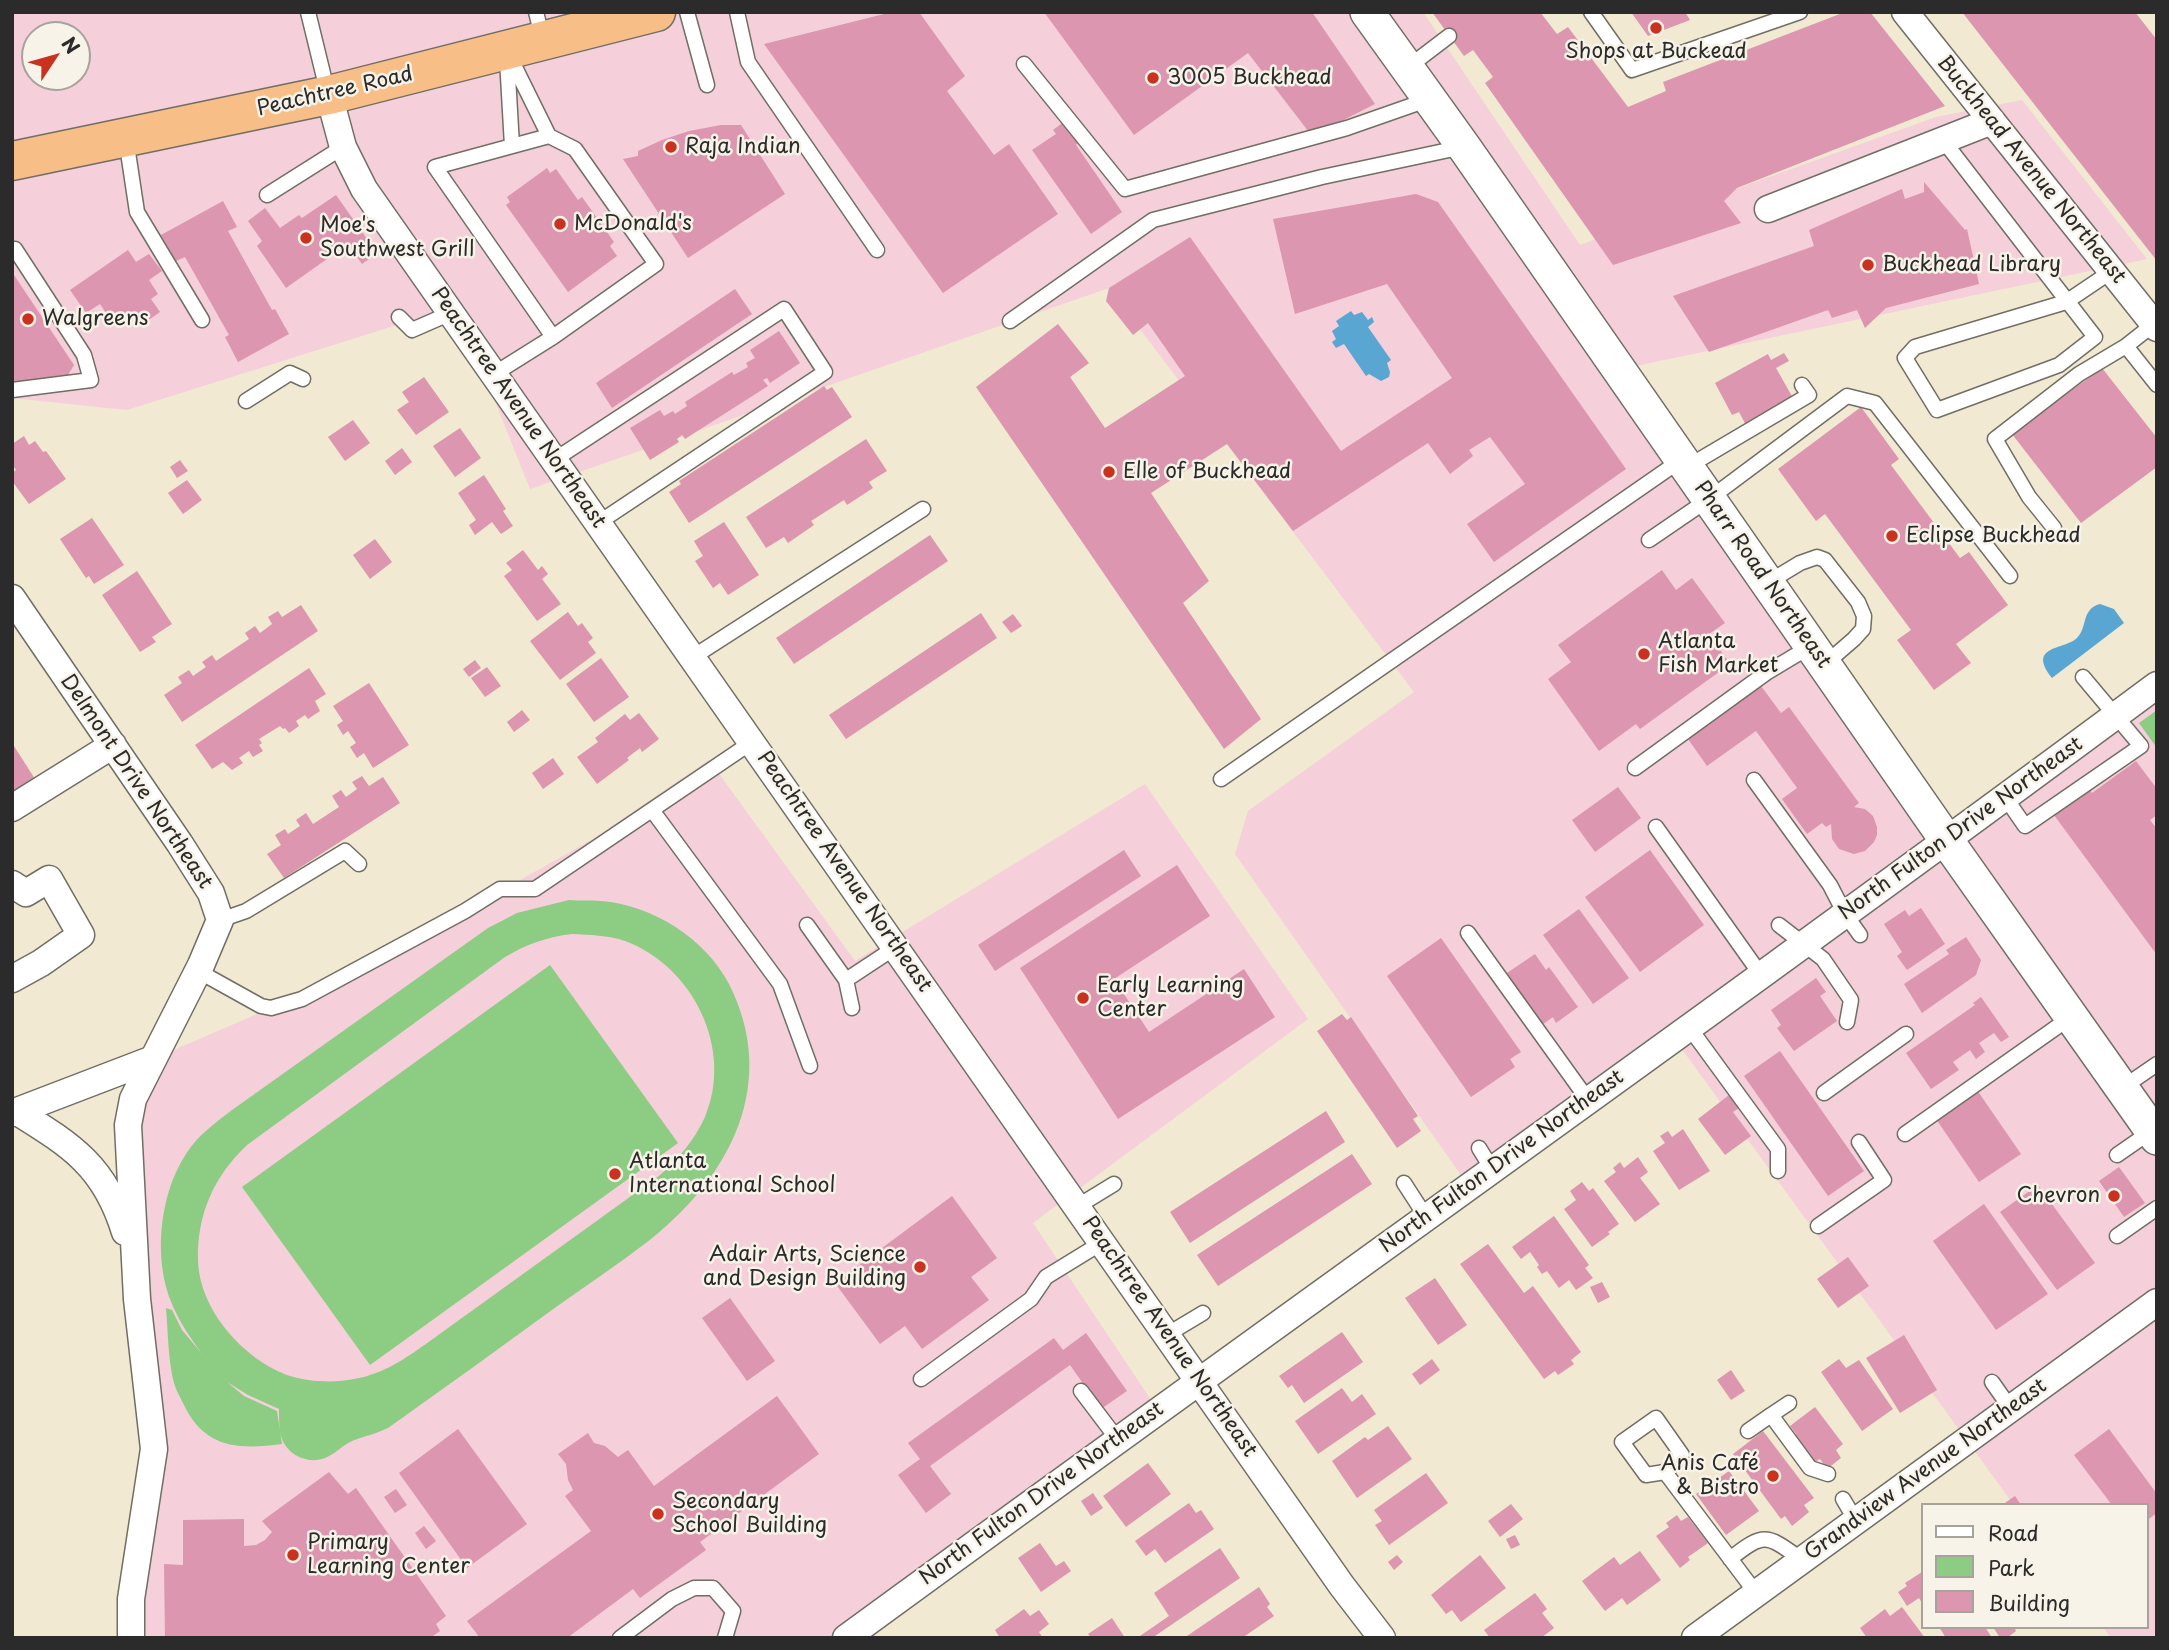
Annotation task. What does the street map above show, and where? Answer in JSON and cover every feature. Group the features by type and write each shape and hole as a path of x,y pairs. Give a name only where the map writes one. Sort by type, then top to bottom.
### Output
{"highway":[{"name":"Peachtree Road","path":"12,161 329,95 507,51 540,27 656,12"}],"street":[{"name":"Pharr Road Northeast","path":"1367,12 1947,841 2155,1132"},
{"name":"Buckhead Avenue Northeast","path":"1905,12 2155,326"},
{"name":"Peachtree Avenue Northeast","path":"329,95 343,147 364,189 1342,1586 1382,1638"},
{"path":"1768,209 1992,121"},
{"name":"Delmont Drive Northeast","path":"12,598 211,893 220,920"},
{"name":"North Fulton Drive Northeast","path":"846,1638 1426,1217 1485,1159 1588,1100 1805,944 1852,924 1947,841 2157,685"},
{"path":"12,808 113,745"},
{"path":"12,884 26,893 49,879 81,935 41,963 12,979"},
{"path":"131,1638 131,1599 154,1449 137,1299 128,1125 134,1099 198,971 220,920"},
{"path":"14,1112 153,1059"},
{"path":"14,1112 68,1143 95,1169 116,1203 134,1253"},
{"name":"Grandview Avenue Northeast","path":"1696,1638 1802,1560 1850,1510 2011,1409 2157,1302"}],"lane":[{"path":"308,12 329,95"},
{"path":"687,12 707,85"},
{"path":"737,12 748,62 877,250"},
{"path":"1591,12 1632,70 1800,12"},
{"path":"1407,68 1449,36"},
{"path":"494,374 553,337 656,264 575,149 549,136 507,51"},
{"path":"507,51 512,146"},
{"path":"1024,64 1125,189 1347,128 1430,99"},
{"path":"549,136 435,167 553,337"},
{"path":"126,138 137,212 202,320"},
{"path":"1943,140 2066,302 2095,337 2059,365 1937,410 1905,358 1915,347 2066,302 2112,271"},
{"path":"267,195 343,147"},
{"path":"1010,321 1153,220 1309,180 1464,147"},
{"path":"12,249 15,249 85,355 91,380 12,390"},
{"path":"554,460 784,309 825,372 666,475 598,523"},
{"path":"399,317 412,330 451,313"},
{"path":"2054,528 2029,497 1995,439 2079,374 2155,326"},
{"path":"2126,346 2157,385"},
{"path":"246,401 290,373 303,379"},
{"path":"1222,779 1684,464 1809,395 1802,385"},
{"path":"1649,540 1709,499 1847,396 1875,403 2010,576"},
{"path":"692,657 923,509"},
{"path":"1635,768 1766,673 1818,656 1854,639 1863,629 1864,616 1858,602 1825,560 1817,557 1800,563 1767,583"},
{"path":"2005,797 2025,826 2141,746 2083,677"},
{"path":"198,971 261,1006 271,1008 293,1003 465,911 500,889 535,889 752,742"},
{"path":"1754,780 1830,885 1852,924"},
{"path":"652,810 780,984 810,1066"},
{"path":"1656,827 1760,975"},
{"path":"220,920 246,911 345,851 359,864"},
{"path":"807,925 846,980 852,1008"},
{"path":"1779,925 1823,959 1851,1000 1847,1022"},
{"path":"1468,933 1588,1100"},
{"path":"846,980 896,947"},
{"path":"1905,1134 2071,1017"},
{"path":"1689,1027 1778,1149 1778,1171"},
{"path":"1824,1093 1906,1034"},
{"path":"2122,1088 2157,1064"},
{"path":"2117,1155 2155,1132"},
{"path":"1818,1226 1884,1180 1859,1142"},
{"path":"1404,1183 1426,1217"},
{"path":"1078,1206 1114,1184"},
{"path":"2117,1236 2157,1208"},
{"path":"921,1379 1031,1299 1046,1278 1103,1242"},
{"path":"1168,1334 1203,1313"},
{"path":"1992,1382 2011,1409"},
{"path":"1081,1391 1118,1440"},
{"path":"1748,1431 1789,1403"},
{"path":"1771,1415 1810,1468 1828,1474"},
{"path":"1665,1472 1756,1593"},
{"path":"1730,1559 1750,1543 1761,1539 1776,1541 1802,1560"},
{"path":"620,1638 672,1599 694,1588 713,1588 733,1611 725,1638"}],"shaded area":[{"path":"12,12 1423,12 1580,245 1936,117 2022,100 2147,259 1626,368 1936,831 2157,668 2157,1638 2111,1638 2104,1629 2148,1629 2148,1503 2013,1503 1668,1030 1463,1178 1235,854 1248,811 1414,692 1109,288 530,489 457,306 127,410 12,398"},
{"name":"Atlanta International School","path":"709,760 855,961 1145,784 1308,1019 1033,1223 1151,1400 1012,1517 846,1638 131,1638 154,1449 128,1125 153,1059 271,1008 298,1005 593,839"}],"green space":[{"path":"2157,710 2157,748 2139,723"},
{"path":"569,900 601,901 639,909 675,927 706,952 719,967 729,984 743,1021 749,1057 747,1091 739,1125 724,1156 704,1186 679,1214 651,1239 388,1428 352,1441 325,1458 304,1459 287,1448 281,1436 279,1409 227,1382 244,1396 277,1411 282,1444 236,1446 212,1437 191,1418 174,1383 169,1356 166,1308 172,1310 182,1330 203,1355 175,1311 162,1268 165,1208 177,1170 190,1147 232,1110 488,928 517,913","holes":["572,934 619,939 649,953 670,969 688,990 701,1013 710,1038 714,1064 713,1091 705,1117 685,1149 659,1176 421,1347 385,1369 365,1377 314,1381 290,1376 256,1358 227,1331 206,1297 200,1279 198,1243 204,1212 225,1170 247,1145 505,957 546,939"]},
{"path":"550,965 678,1143 370,1365 242,1187"}],"water":[{"path":"1351,311 1354,315 1362,312 1368,320 1372,317 1374,322 1368,327 1391,360 1387,363 1389,377 1381,381 1369,374 1366,376 1344,344 1336,348 1332,342 1336,339 1332,331 1339,326 1336,321"},
{"path":"2100,604 2114,609 2124,623 2052,678 2045,667 2045,654 2077,638 2087,614"}],"building":[{"path":"892,12 919,12 965,76 947,91 994,155 1009,144 1058,214 943,293 764,44"},
{"name":"3005 Buckhead","path":"1044,12 1312,12 1375,104 1312,136 1248,53 1134,135"},
{"path":"1432,12 1540,12 1557,34 1568,27 1628,107 1666,91 1663,82 1845,12 1870,12 1945,106 1737,188 1724,201 1741,223 1613,265 1485,83 1493,77 1473,50 1464,56"},
{"name":"Shops at Buckead","path":"1631,12 1685,12 1690,20 1648,36"},
{"path":"1962,12 2135,12 2157,40 2157,261"},
{"path":"1065,121 1079,142 1076,145 1122,212 1091,234 1032,150 1056,134 1053,130"},
{"path":"721,125 741,125 785,194 688,258 623,159 638,156 638,151 662,140"},
{"name":"McDonald's","path":"547,168 550,173 556,169 578,200 582,197 614,242 610,246 617,256 568,292 506,205 510,202 507,197"},
{"name":"Buckhead Library","path":"1924,182 1965,230 1967,229 1979,284 1886,308 1865,328 1857,310 1832,318 1828,310 1709,352 1673,296 1814,246 1809,230 1902,189 1905,199 1924,192"},
{"name":"Elle of Buckhead","path":"1416,194 1438,202 1626,469 1494,562 1467,524 1525,484 1490,437 1469,450 1473,456 1450,474 1428,443 1293,531 1227,444 1151,493 1209,581 1183,603 1261,719 1224,749 976,387 1058,324 1089,363 1070,377 1105,428 1185,376 1148,323 1133,335 1106,301 1109,288 1190,237 1341,451 1452,378 1387,284 1295,314 1273,219"},
{"path":"336,195 377,253 362,264 348,244 286,288 257,246 262,241 248,221 265,208 280,228 299,215 302,218"},
{"path":"223,201 237,227 228,231 272,310 275,309 289,334 238,362 225,337 229,335 185,257 176,261 161,235"},
{"path":"128,250 136,262 149,254 162,271 149,280 158,294 151,299 160,312 140,326 131,314 114,325 100,304 86,313 70,290"},
{"name":"Walgreens","path":"12,272 74,365 68,375 12,382"},
{"path":"735,289 752,314 612,408 596,383"},
{"path":"779,331 800,363 770,383 767,378 763,380 768,386 685,439 682,435 677,439 679,442 650,460 630,428 660,410 664,416 673,411 675,414 687,406 685,402 732,372 734,375 748,367 746,363 755,358 750,350"},
{"path":"1784,353 1789,361 1776,368 1793,398 1748,429 1739,412 1732,415 1715,383 1768,354 1771,360"},
{"path":"2102,368 2157,438 2157,467 2081,523 2012,434"},
{"path":"424,377 449,412 416,435 397,410 409,402 402,392"},
{"path":"824,386 827,390 832,387 852,417 689,523 669,492 681,484 679,481"},
{"name":"Eclipse Buckhead","path":"1861,407 1899,459 1891,465 1960,558 1969,552 2008,605 1956,644 1971,663 1934,690 1897,640 1911,630 1825,514 1816,521 1778,469"},
{"path":"353,420 370,443 345,461 328,437"},
{"path":"460,428 481,458 455,477 433,446"},
{"path":"24,436 29,445 35,441 43,452 46,451 66,479 29,504 12,481 12,473 16,470 12,464 12,444"},
{"path":"866,439 887,471 869,482 873,488 847,505 844,500 811,521 814,525 788,543 784,537 766,548 746,517"},
{"path":"402,448 412,462 395,475 385,461"},
{"path":"180,460 188,471 177,478 170,467"},
{"path":"484,475 506,509 503,511 513,526 501,534 492,522 475,535 469,525 476,520 458,493"},
{"path":"187,480 202,500 183,514 168,493"},
{"path":"92,518 124,565 94,584 89,576 86,578 60,539"},
{"path":"724,522 759,575 728,595 720,583 713,588 695,561 703,556 694,541"},
{"path":"930,535 948,561 794,664 776,638"},
{"path":"375,539 392,562 370,579 353,555"},
{"path":"523,550 538,570 542,566 548,574 542,579 561,604 537,621 504,576 512,570 506,563"},
{"name":"Atlanta Fish Market","path":"1662,570 1676,590 1692,578 1725,623 1709,634 1730,664 1640,729 1636,724 1599,751 1548,679 1571,662 1558,645"},
{"path":"137,571 172,624 152,637 156,642 140,652 102,595"},
{"path":"301,605 318,631 182,722 164,695 182,683 178,677 189,670 193,676 206,667 202,662 212,655 216,661 249,639 245,633 255,626 260,633 272,624 268,617 278,611 282,617"},
{"path":"568,612 578,626 582,623 593,638 588,642 596,653 560,680 530,641"},
{"path":"981,613 997,638 846,739 829,715"},
{"path":"1013,614 1022,626 1011,633 1002,622"},
{"path":"601,658 629,697 594,722 566,684"},
{"path":"475,660 481,668 469,677 463,669"},
{"path":"487,667 501,686 485,697 471,678"},
{"path":"309,668 326,694 315,701 320,711 308,719 305,715 296,721 299,726 289,733 280,726 259,739 263,751 253,757 249,751 239,758 243,763 232,770 223,762 212,769 195,745"},
{"path":"369,683 409,745 373,768 364,753 357,758 350,747 356,743 348,731 343,735 337,725 343,721 333,706"},
{"path":"1761,686 1781,713 1789,707 1859,803 1854,807 1865,809 1873,816 1877,835 1865,851 1854,854 1839,849 1832,839 1831,824 1826,827 1822,823 1807,834 1782,799 1797,788 1756,731 1707,766 1688,739"},
{"path":"522,710 530,720 514,732 507,722"},
{"path":"639,713 659,739 642,752 640,748 627,758 629,760 597,784 577,757 598,742 595,738 625,714 630,720"},
{"path":"14,746 35,779 12,793 12,748"},
{"path":"553,758 564,774 543,789 532,773"},
{"path":"2136,761 2157,789 2157,815 2150,820 2157,829 2157,955 2054,815 2089,789 2092,793"},
{"path":"362,776 369,786 383,777 400,803 284,878 267,854 281,845 275,835 285,829 288,834 300,826 296,820 306,813 313,824 339,807 332,796 341,790 346,797 357,789 352,782"},
{"path":"1618,787 1641,818 1595,852 1572,820"},
{"path":"1124,850 1141,876 995,971 978,945"},
{"path":"1650,850 1704,925 1640,972 1585,897"},
{"name":"Early Learning Center","path":"1177,865 1210,916 1114,979 1149,1032 1244,969 1275,1017 1118,1119 1020,968"},
{"path":"1921,908 1945,944 1907,970 1897,956 1902,952 1884,924 1905,910 1909,916"},
{"path":"1579,909 1629,978 1593,1004 1543,935"},
{"path":"1966,937 1981,960 1976,975 1922,1013 1904,984 1949,954 1946,950"},
{"path":"1441,938 1521,1052 1510,1059 1515,1067 1471,1097 1387,976"},
{"path":"1535,954 1546,970 1549,967 1578,1007 1556,1023 1553,1017 1539,1027 1504,975"},
{"path":"1816,978 1826,992 1820,996 1837,1021 1794,1051 1777,1028 1781,1025 1771,1010"},
{"path":"1981,997 2009,1037 2001,1042 1994,1033 1979,1043 1985,1052 1976,1059 1970,1050 1953,1062 1959,1070 1931,1089 1906,1053 1975,1005 1973,1003"},
{"path":"1342,1014 1347,1020 1351,1017 1418,1116 1413,1119 1421,1131 1397,1148 1317,1031"},
{"path":"1780,1051 1864,1171 1828,1196 1744,1076"},
{"path":"1977,1090 2021,1154 1979,1182 1936,1119"},
{"path":"1729,1095 1739,1108 1733,1112 1751,1136 1725,1155 1698,1119"},
{"path":"1326,1111 1345,1142 1190,1243 1170,1212"},
{"path":"1683,1129 1710,1171 1679,1190 1653,1151 1665,1143 1660,1136 1668,1131 1672,1137"},
{"path":"1352,1154 1372,1184 1218,1286 1197,1255"},
{"path":"1638,1157 1648,1172 1640,1178 1660,1204 1635,1222 1604,1181 1616,1172 1613,1168 1620,1162 1624,1168"},
{"path":"2119,1167 2145,1203 2124,1217 2099,1181"},
{"path":"1582,1182 1589,1191 1593,1188 1619,1224 1592,1247 1564,1209 1576,1200 1570,1191"},
{"path":"2038,1185 2095,1263 2057,1290 2000,1212"},
{"name":"Adair Arts, Science and Design Building","path":"952,1196 997,1258 971,1277 989,1300 922,1349 905,1326 880,1344 835,1283"},
{"path":"1984,1204 2048,1294 1996,1330 1933,1241"},
{"path":"1554,1216 1589,1265 1585,1268 1593,1278 1576,1290 1569,1280 1559,1288 1547,1271 1542,1274 1530,1252 1521,1259 1512,1247"},
{"path":"1488,1244 1524,1293 1533,1286 1581,1352 1571,1360 1574,1364 1558,1375 1555,1371 1544,1379 1460,1264"},
{"path":"1848,1257 1869,1286 1838,1308 1817,1279"},
{"path":"1435,1278 1467,1325 1438,1345 1405,1298"},
{"path":"1602,1282 1610,1297 1598,1303 1590,1287"},
{"path":"730,1298 775,1361 747,1381 702,1318"},
{"path":"1342,1332 1363,1362 1304,1403 1292,1385 1288,1388 1279,1376"},
{"path":"1086,1333 1127,1391 1101,1409 1070,1365 930,1466 951,1494 926,1513 898,1475 920,1459 908,1443 1054,1338 1063,1350"},
{"path":"1904,1335 1937,1390 1900,1413 1866,1358"},
{"path":"1432,1359 1440,1370 1420,1385 1412,1374"},
{"path":"1839,1359 1846,1368 1859,1360 1893,1409 1862,1431 1821,1372"},
{"path":"1731,1370 1745,1391 1731,1400 1717,1380"},
{"path":"1342,1388 1352,1402 1362,1394 1376,1414 1318,1454 1295,1421"},
{"name":"Secondary School Building","path":"777,1396 819,1454 700,1542 706,1550 640,1598 633,1589 567,1638 480,1638 467,1621 591,1531 565,1496 573,1490 568,1480 566,1464 558,1454 588,1433 594,1443 605,1446 618,1457 628,1450 654,1486"},
{"path":"1815,1407 1843,1444 1836,1450 1841,1458 1827,1469 1820,1459 1813,1463 1793,1436 1796,1434 1790,1426"},
{"path":"1388,1426 1412,1459 1357,1498 1332,1461 1365,1437 1368,1440"},
{"path":"458,1429 527,1524 467,1568 399,1473"},
{"path":"2109,1429 2157,1494 2157,1513 2148,1520 2148,1503 2110,1503 2074,1455"},
{"name":"Anis Café & Bistro","path":"1763,1431 1814,1498 1804,1505 1809,1512 1792,1526 1785,1516 1781,1519 1733,1454"},
{"path":"1148,1463 1171,1494 1126,1527 1103,1496"},
{"path":"1729,1471 1759,1511 1726,1535 1696,1494"},
{"name":"Primary Learning Center","path":"329,1472 348,1494 356,1488 446,1616 436,1624 440,1631 430,1638 165,1638 164,1564 183,1565 183,1520 244,1519 244,1546 256,1545 272,1532 262,1521"},
{"path":"1426,1473 1448,1503 1389,1545 1375,1525 1382,1521 1374,1510"},
{"path":"396,1489 407,1505 395,1513 384,1497"},
{"path":"1093,1493 1103,1508 1091,1516 1081,1501"},
{"path":"2015,1496 2020,1503 2005,1503"},
{"path":"1189,1503 1196,1513 1201,1510 1214,1529 1165,1563 1155,1549 1146,1556 1135,1541"},
{"path":"1511,1504 1523,1519 1500,1537 1488,1521"},
{"path":"1677,1515 1681,1521 1688,1517 1708,1543 1688,1557 1690,1560 1680,1568 1656,1536 1669,1527 1666,1523"},
{"path":"424,1526 436,1541 426,1549 415,1533"},
{"path":"1515,1535 1520,1545 1511,1549 1506,1539"},
{"path":"1040,1543 1056,1566 1064,1561 1071,1571 1041,1592 1018,1558"},
{"path":"1220,1548 1240,1578 1152,1638 1137,1638 1169,1616 1154,1593"},
{"path":"1640,1551 1661,1580 1627,1605 1622,1598 1605,1611 1582,1581 1614,1557 1620,1565"},
{"path":"1397,1555 1403,1562 1394,1570 1388,1562"},
{"path":"1480,1555 1506,1588 1461,1622 1452,1610 1446,1614 1431,1595"},
{"path":"1920,1573 1920,1600 1907,1606 1898,1592 1907,1586 1905,1583"},
{"path":"1259,1587 1274,1616 1242,1638 1184,1638"},
{"path":"1535,1593 1547,1609 1542,1613 1554,1628 1541,1638 1490,1638 1484,1630"},
{"path":"1902,1607 1925,1638 1867,1638 1860,1628 1885,1609 1890,1616"},
{"path":"1024,1609 1030,1616 1039,1610 1049,1624 1039,1632 1043,1638 1000,1638 995,1630"},
{"path":"1112,1618 1125,1638 1091,1638 1088,1634"},
{"path":"1940,1629 1986,1629 1992,1638 1946,1638"},
{"path":"1994,1629 2015,1629 2007,1638 2000,1638"}],"place":[{"name":"Shops at Buckead","path":"1656,28"},
{"name":"3005 Buckhead","path":"1153,78"},
{"name":"Raja Indian","path":"671,147"},
{"name":"McDonald's","path":"560,224"},
{"name":"Moe's Southwest Grill","path":"306,238"},
{"name":"Buckhead Library","path":"1868,265"},
{"name":"Walgreens","path":"28,319"},
{"name":"Elle of Buckhead","path":"1109,472"},
{"name":"Eclipse Buckhead","path":"1892,536"},
{"name":"Atlanta Fish Market","path":"1644,654"},
{"name":"Early Learning Center","path":"1083,998"},
{"name":"Atlanta International School","path":"615,1174"},
{"name":"Chevron","path":"2114,1196"},
{"name":"Adair Arts, Science and Design Building","path":"920,1267"},
{"name":"Anis Café & Bistro","path":"1773,1476"},
{"name":"Secondary School Building","path":"658,1514"},
{"name":"Primary Learning Center","path":"293,1555"}]}
